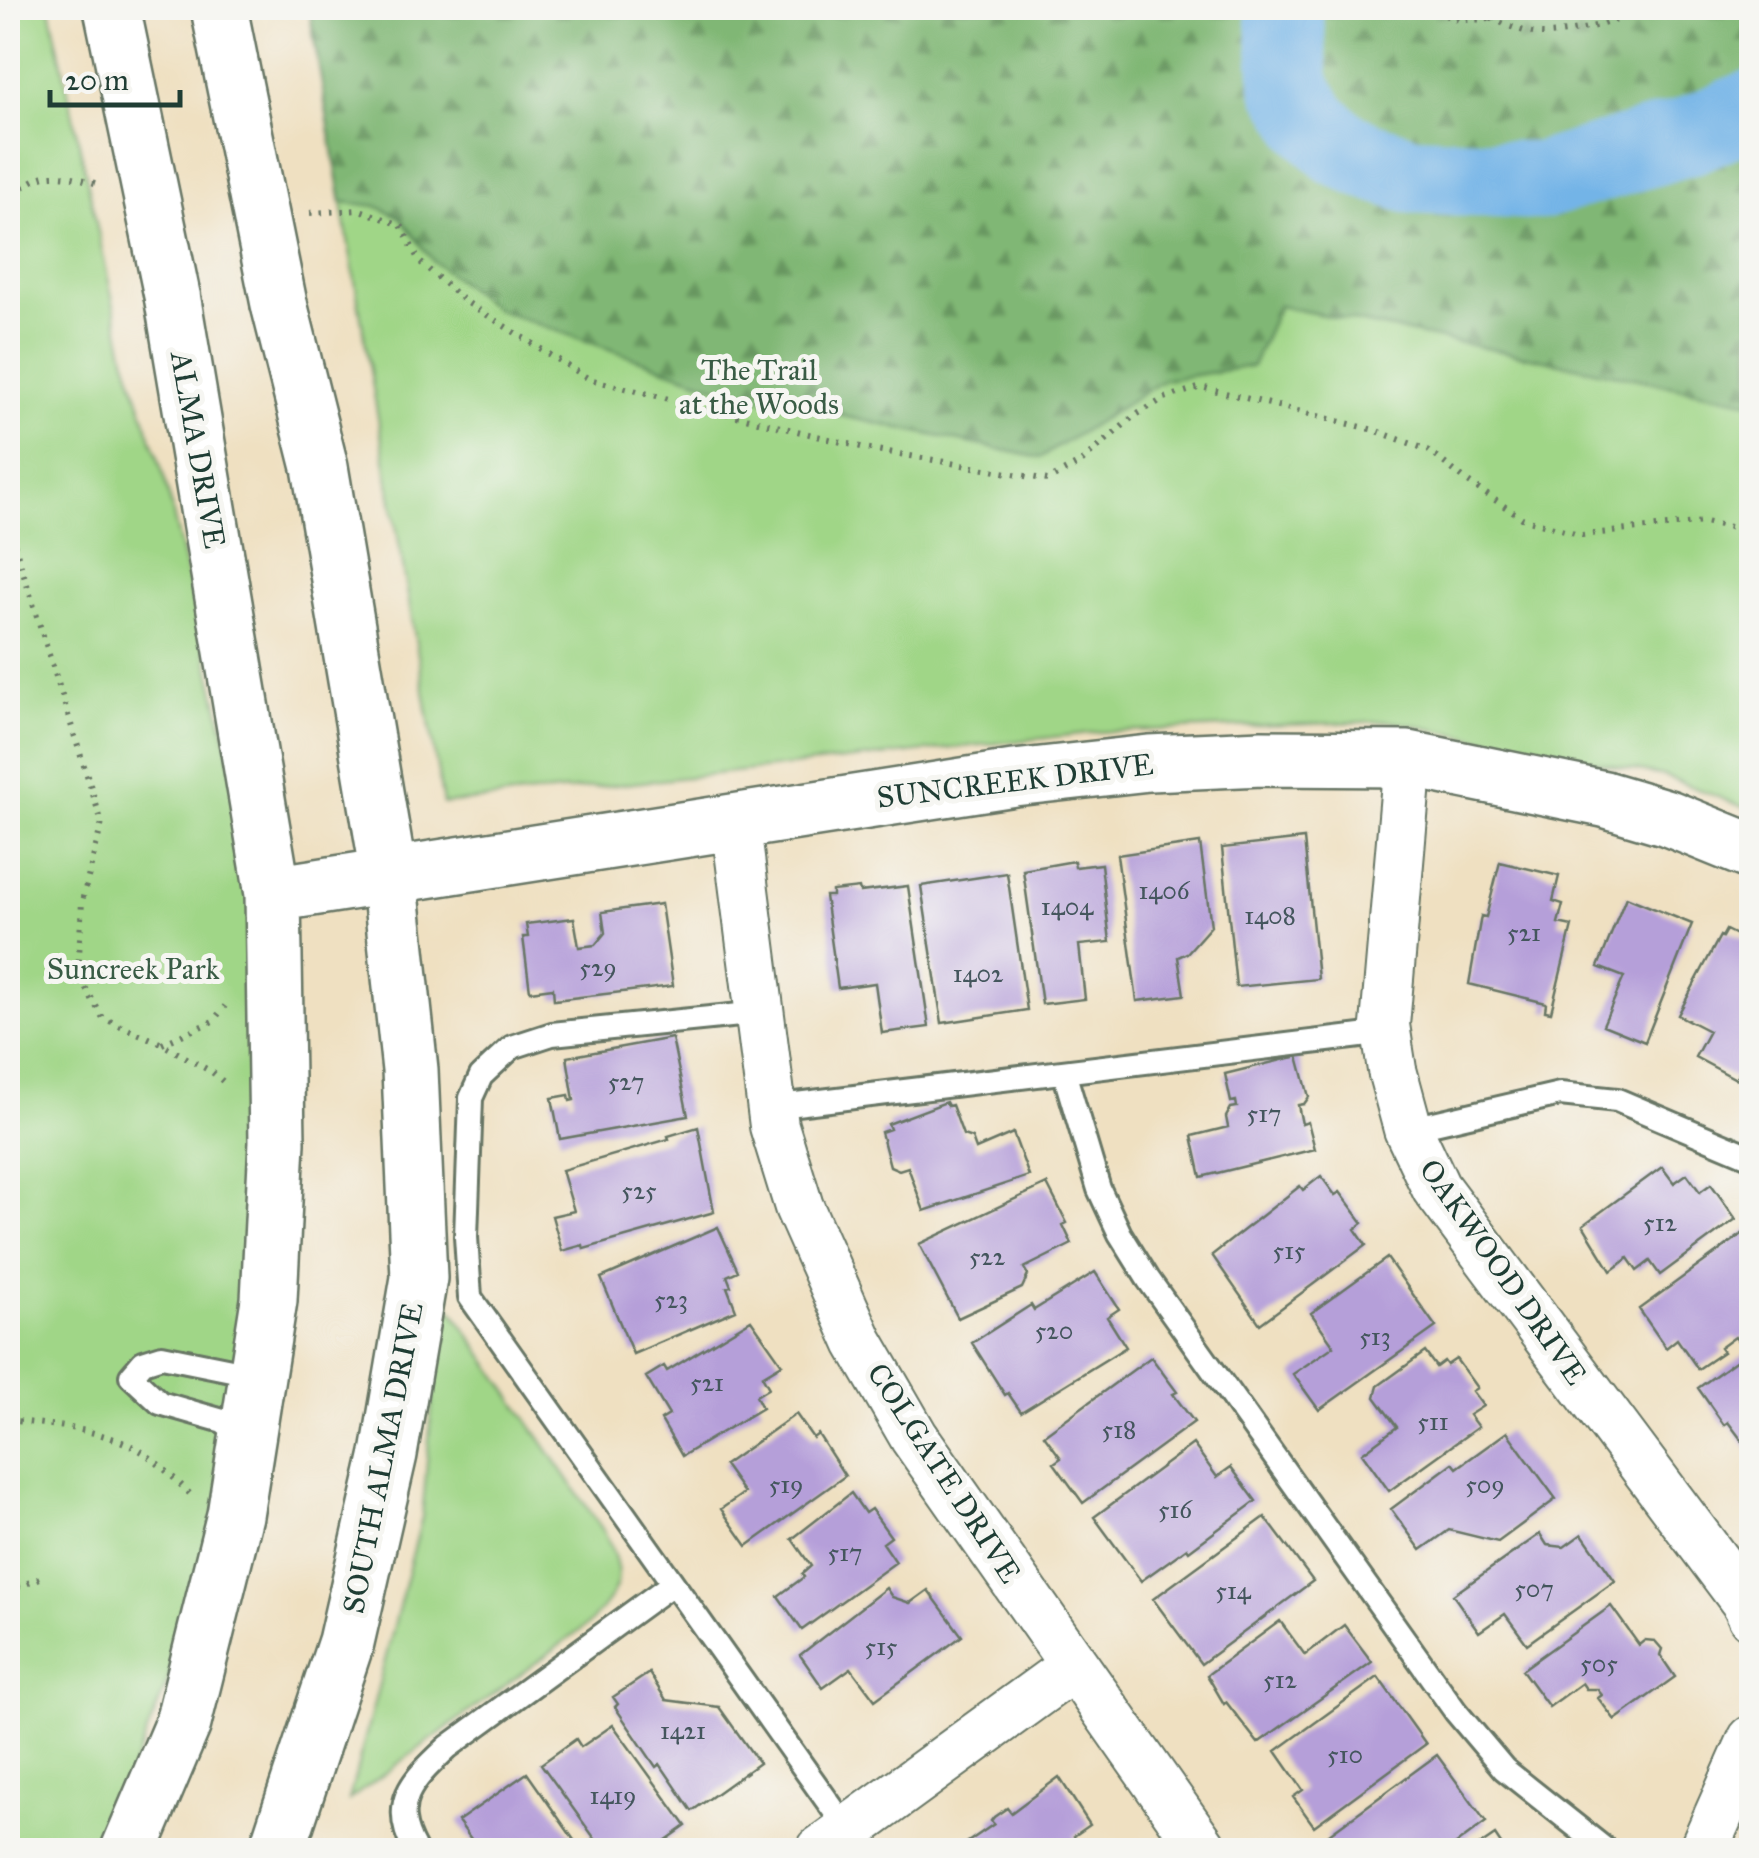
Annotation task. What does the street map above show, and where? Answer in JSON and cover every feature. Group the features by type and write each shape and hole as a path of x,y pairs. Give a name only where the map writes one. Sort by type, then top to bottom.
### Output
{"main road":[{"name":"ALMA DRIVE","path":"112,8 172,295 273,894"},
{"path":"218,8 279,304 320,467 389,875"},
{"name":"SUNCREEK DRIVE","path":"273,894 1014,778 1149,763 1262,758 1408,759 1604,799 1668,818 1752,852"},
{"name":"SOUTH ALMA DRIVE","path":"277,1850 346,1642 390,1454 418,1278 410,1070 389,875"},
{"path":"129,1850 183,1723 235,1515 229,1428 256,1374 270,1300 276,1142 273,894"}],"street":[{"name":"OAKWOOD DRIVE","path":"1408,759 1386,1033 1408,1129 1436,1188 1747,1604 1752,1616"},
{"name":"COLGATE DRIVE","path":"735,820 774,1126 799,1207 858,1342 914,1438 1204,1850"},
{"path":"844,1844 1074,1666"},
{"path":"1703,1850 1752,1740"}],"lane":[{"path":"760,1013 552,1034 512,1046 482,1076 471,1098 466,1237 470,1298 672,1584 844,1844"},
{"path":"772,1106 1386,1033"},
{"path":"1064,1072 1098,1189 1148,1280 1456,1712 1504,1769 1606,1850"},
{"path":"1408,1129 1560,1094 1617,1100 1752,1157"},
{"path":"229,1428 160,1404 131,1376 143,1362 162,1356 256,1374"},
{"path":"415,1850 404,1830 402,1805 415,1779 448,1747 672,1584"}],"path":[{"path":"1426,8 1458,20 1492,19 1520,30 1546,34 1650,8"},
{"path":"1492,19 1495,8"},
{"path":"8,202 27,181 60,172 113,188"},
{"path":"306,214 360,210 400,225 419,262 463,300 589,379 865,448 1048,480 1080,463 1134,416 1165,398 1201,387 1374,430 1428,450 1522,518 1582,535 1704,522 1752,531"},
{"path":"8,524 102,823 82,901 78,975 103,1018 212,1072 237,1094"},
{"path":"162,1044 214,1021 234,994"},
{"path":"8,1420 53,1425 124,1443 145,1454 196,1499 229,1428"},
{"path":"8,1591 40,1578"}],"green space":[{"name":"Suncreek Park","path":"8,8 50,8 125,357 164,476 228,747 256,902 261,1035 230,1469 169,1678 100,1850 8,1850"},
{"name":"The Trail at the Woods","path":"309,8 1751,8 1751,810 1664,776 1391,721 1099,732 443,804"},
{"path":"309,8 1751,8 1751,402 1279,306 1252,366 1164,380 1040,458 738,394 497,310 433,261 400,217 376,206 342,202"},
{"path":"442,1295 605,1533 616,1561 617,1581 615,1590 590,1623 349,1800 422,1517"}],"building":[{"path":"1304,839 1318,979 1236,987 1222,848"},
{"path":"1200,843 1211,926 1187,953 1178,957 1184,995 1137,1001 1117,855"},
{"path":"1074,861 1075,867 1101,864 1110,942 1079,945 1085,999 1042,1004 1023,870"},
{"path":"1500,862 1559,876 1553,901 1563,904 1558,923 1572,926 1551,1012 1545,1011 1546,1003 1469,984 1481,916 1486,917"},
{"path":"1007,873 1027,1010 942,1023 921,886"},
{"path":"908,886 929,1027 882,1033 875,983 838,988 825,896 832,896 832,891"},
{"path":"1626,897 1692,924 1645,1042 1603,1025 1624,977 1598,967"},
{"path":"661,904 673,986 554,1000 553,988 530,991 523,937 528,937 526,924 574,918 579,947 595,945 605,933 602,912"},
{"path":"1726,930 1752,943 1752,1048 1736,1079 1695,1057 1709,1031 1678,1015"},
{"path":"672,1038 688,1116 560,1139 552,1098 569,1095 570,1101 574,1100 567,1057"},
{"path":"1298,1056 1309,1097 1298,1105 1302,1124 1308,1122 1315,1149 1201,1177 1192,1136 1228,1127 1226,1117 1231,1108 1237,1107 1236,1101 1231,1102 1225,1074"},
{"path":"946,1102 952,1105 963,1135 972,1138 976,1149 1013,1133 1029,1176 924,1211 908,1167 899,1170 890,1166 881,1132 890,1129 888,1124"},
{"path":"698,1127 714,1212 584,1249 583,1245 562,1251 552,1216 574,1211 562,1170"},
{"path":"1662,1167 1674,1183 1687,1174 1700,1192 1711,1184 1736,1219 1660,1275 1650,1261 1637,1271 1628,1258 1611,1271 1583,1225"},
{"path":"1321,1176 1335,1195 1340,1192 1363,1223 1355,1229 1366,1245 1260,1324 1212,1255 1300,1186 1303,1190"},
{"path":"1047,1184 1067,1223 1063,1225 1072,1244 1024,1268 1028,1275 1022,1288 958,1318 919,1244"},
{"path":"718,1227 738,1271 727,1276 736,1310 633,1354 601,1278"},
{"path":"1752,1227 1752,1331 1738,1341 1735,1337 1720,1348 1723,1352 1698,1369 1677,1339 1666,1348 1639,1309"},
{"path":"1387,1258 1436,1327 1319,1410 1293,1374 1334,1346 1311,1313"},
{"path":"1095,1272 1119,1309 1107,1317 1126,1347 1021,1412 1008,1393 1005,1395 972,1343 1031,1305 1034,1310"},
{"path":"751,1320 782,1364 762,1376 769,1388 756,1396 762,1408 682,1456 661,1420 669,1415 646,1377 664,1366 667,1371"},
{"path":"1752,1349 1752,1454 1728,1422 1724,1425 1698,1388"},
{"path":"1425,1352 1436,1367 1456,1359 1477,1388 1472,1391 1483,1406 1469,1415 1478,1427 1389,1491 1362,1453 1397,1427 1375,1397 1378,1386"},
{"path":"1151,1357 1194,1422 1083,1503 1054,1463 1061,1458 1044,1435"},
{"path":"796,1414 813,1438 818,1434 845,1476 747,1546 721,1509 744,1493 724,1465"},
{"path":"1507,1432 1556,1499 1498,1542 1449,1530 1421,1550 1391,1509 1453,1463 1457,1468"},
{"path":"1193,1444 1217,1477 1231,1467 1256,1501 1141,1581 1094,1517"},
{"path":"851,1493 865,1513 871,1509 891,1537 883,1543 896,1562 802,1630 778,1596 804,1577 802,1574 811,1566 792,1539"},
{"path":"1265,1517 1313,1581 1201,1664 1153,1599"},
{"path":"1540,1534 1547,1545 1564,1547 1582,1534 1615,1581 1527,1644 1505,1614 1479,1632 1453,1595"},
{"path":"886,1588 892,1597 910,1603 928,1590 962,1636 875,1700 851,1668 823,1688 800,1655"},
{"path":"1611,1606 1639,1645 1645,1640 1655,1641 1675,1677 1615,1720 1598,1698 1602,1695 1597,1689 1586,1689 1582,1683 1549,1707 1522,1670"},
{"path":"1280,1621 1305,1655 1344,1625 1372,1662 1258,1743 1224,1704 1207,1675"},
{"path":"649,1673 666,1700 719,1707 759,1763 692,1811 615,1707 618,1704 613,1697"},
{"path":"1378,1677 1426,1744 1314,1826 1293,1797 1303,1790 1276,1751"},
{"path":"613,1725 686,1826 652,1850 603,1850 541,1764 576,1739 581,1747"},
{"path":"1437,1755 1486,1822 1448,1850 1335,1850 1325,1837"},
{"path":"527,1773 581,1850 479,1850 458,1821"},
{"path":"1059,1777 1090,1825 1074,1836 1081,1847 965,1850 962,1846 994,1824 994,1817 1007,1808 1011,1813"},
{"path":"1495,1835 1505,1850 1473,1850"}],"waterway":[{"path":"1284,8 1290,85 1312,121 1339,147 1412,175 1540,181 1686,137 1752,109"}]}
